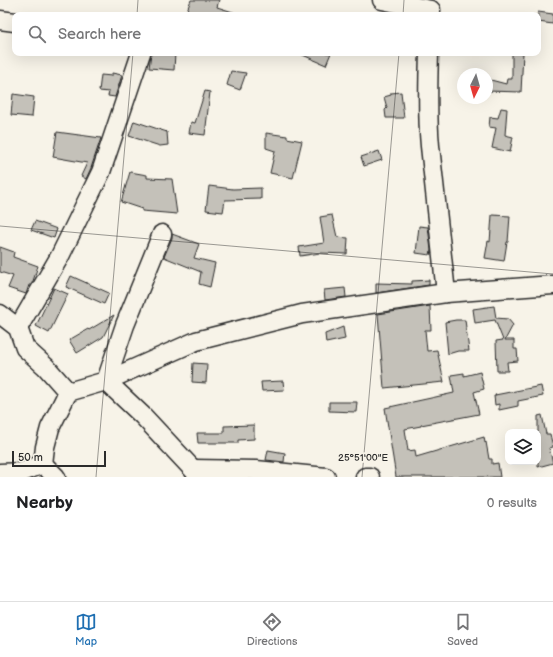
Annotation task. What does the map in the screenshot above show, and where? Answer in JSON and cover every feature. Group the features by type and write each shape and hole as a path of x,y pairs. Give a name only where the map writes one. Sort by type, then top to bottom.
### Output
{"street":[{"path":"382,0 431,8"},
{"path":"0,20 12,22"},
{"path":"18,328 60,256 101,172 140,56"},
{"path":"430,56 428,126 446,293"},
{"path":"106,381 124,325 162,234"},
{"path":"43,464 45,447 50,428 68,392 106,381 196,341 302,314 446,293 553,284"},
{"path":"0,314 18,328 25,348 46,367 68,392"},
{"path":"106,381 143,416 196,473 256,470 326,477"},
{"path":"0,473 18,475 43,464"},
{"path":"43,464 56,477"},
{"path":"365,477 370,477"}],"building":[{"path":"191,0 219,0 217,7 233,12 186,12"},
{"path":"541,12 553,14 553,24 541,22"},
{"path":"151,56 175,56 174,70 149,68"},
{"path":"305,56 330,56 326,65"},
{"path":"512,56 523,56 521,92 493,91 493,81 506,84 507,79 512,79"},
{"path":"231,71 246,73 240,90 227,85"},
{"path":"112,73 122,75 115,97 108,96 109,92 99,91 101,75 112,76"},
{"path":"205,91 210,92 205,135 189,133 191,122 195,123"},
{"path":"401,92 404,118 386,118 385,110 387,108 384,97 391,95 391,93"},
{"path":"13,94 34,97 32,117 11,115"},
{"path":"501,108 507,109 505,135 513,137 510,152 492,148 496,128 489,127 490,117 498,118"},
{"path":"134,121 167,132 168,145 160,146 129,136"},
{"path":"57,132 101,138 86,179 81,176 87,163 53,157"},
{"path":"266,133 287,136 287,138 302,141 293,178 270,173 275,151 266,148"},
{"path":"379,151 382,160 364,166 361,157"},
{"path":"130,172 147,175 147,178 172,179 177,214 142,211 142,209 121,202"},
{"path":"209,186 233,189 261,188 261,199 225,200 223,212 206,210"},
{"path":"332,215 337,237 348,238 347,254 320,253 300,256 299,247 324,243 320,217"},
{"path":"492,215 510,216 508,242 504,261 485,258 488,241 490,242"},
{"path":"35,221 57,229 54,238 31,230"},
{"path":"419,226 428,227 431,250 430,255 416,253"},
{"path":"172,234 199,244 194,258 215,263 210,287 199,284 201,272 164,257 172,238"},
{"path":"0,247 14,252 13,257 38,266 33,281 31,285 29,285 26,294 8,288 13,276 0,272"},
{"path":"71,276 109,293 104,304 66,287"},
{"path":"429,280 429,285 376,293 376,283 412,284 412,281"},
{"path":"54,288 68,294 49,333 36,326"},
{"path":"345,288 346,297 325,300 324,290"},
{"path":"430,306 431,330 425,330 427,351 437,350 444,382 384,388 378,314"},
{"path":"494,306 496,318 508,319 513,325 505,340 514,340 514,349 517,349 518,361 507,362 508,371 497,371 496,341 503,340 495,320 475,323 473,309"},
{"path":"114,315 103,337 77,353 69,340"},
{"path":"465,320 469,351 458,351 448,354 445,322"},
{"path":"343,327 345,339 326,343 325,334"},
{"path":"193,363 207,364 206,383 192,382"},
{"path":"480,372 484,389 474,392 479,414 405,429 408,451 415,450 416,457 484,437 489,459 492,459 492,464 498,463 500,477 396,477 385,408 454,393 451,375 464,373 464,376"},
{"path":"283,381 284,390 262,391 261,382"},
{"path":"541,386 543,396 518,401 518,406 499,410 499,404 495,405 495,395"},
{"path":"329,402 357,402 356,412 329,411"},
{"path":"542,415 546,434 550,434 553,447 549,448 553,463 538,467 538,465 541,465 541,429 538,429 538,416"},
{"path":"254,425 254,439 238,440 238,443 198,443 197,433 224,433 224,426"},
{"path":"268,450 285,453 284,462 266,460"}]}
